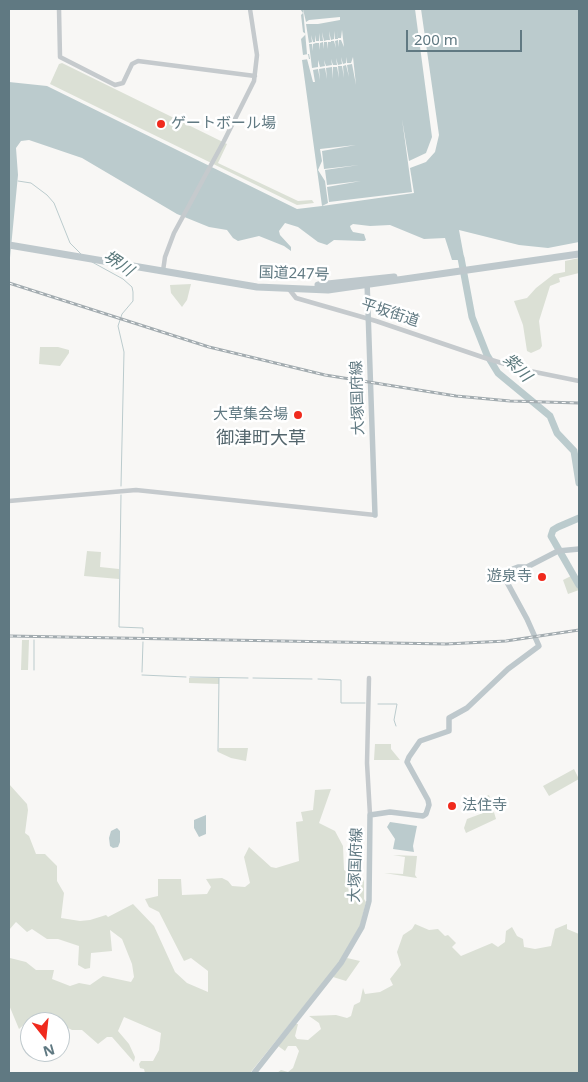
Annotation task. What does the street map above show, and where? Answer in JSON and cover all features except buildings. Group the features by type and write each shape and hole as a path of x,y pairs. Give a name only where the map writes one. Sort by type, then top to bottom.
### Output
{"highway":[{"name":"国道247号","path":"10,243 258,283 288,285 368,283"},
{"name":"国道247号","path":"163,269 257,287 328,290 579,250"},
{"name":"国道247号","path":"463,269 579,254"}],"main road":[{"name":"大塚国府線","path":"368,283 375,515"},
{"name":"大塚国府線","path":"254,1073 341,963 362,927 368,901 370,815 390,812 423,816 426,814 429,805 428,800 408,762 409,757 420,741 449,730 449,718 467,708 508,669 539,646 527,619 502,573 518,567 531,565 560,550 579,549"}],"street":[{"path":"59,9 60,57 115,85 123,82 132,64 138,61 255,76"},
{"path":"163,269 170,244 182,218 248,95 255,76 256,55 250,9"},
{"name":"平坂街道","path":"289,289 296,298 369,319 525,370 579,381"},
{"path":"9,501 136,490 375,515"},
{"path":"369,678 368,763 370,815"}],"shaded area":[{"path":"300,9 579,9 579,242 548,248 519,245 459,230 464,257 459,260 452,260 445,238 424,239 390,225 370,226 353,224 350,226 353,232 364,234 366,240 334,240 327,245 318,242 298,227 285,223 279,231 280,235 291,247 291,251 284,246 259,236 238,241 227,230 209,227 177,214 82,158 29,140 21,141 16,148 18,175 9,268 9,82 47,86 297,209 322,206 302,60 309,59 308,54 303,55 301,39 306,34 303,32 301,15 303,13"},
{"path":"62,63 227,144 218,163 298,201 312,200 314,203 297,205 50,84 59,64"},
{"path":"579,258 579,273 559,278 560,282 550,286 539,321 542,346 531,353 527,351 523,325 514,301 527,298 554,274 565,272 565,261"},
{"path":"191,284 187,300 182,307 171,293 170,285"},
{"path":"40,347 58,347 69,350 69,353 60,366 39,364"},
{"path":"87,551 101,552 100,567 119,569 119,579 84,576"},
{"path":"571,576 579,590 568,594 563,580"},
{"path":"22,640 29,640 28,670 21,670"},
{"path":"189,678 219,678 219,684 189,683"},
{"path":"375,744 391,744 391,749 400,760 374,760"},
{"path":"219,748 248,748 246,761 231,758 218,752"},
{"path":"574,769 579,779 549,796 543,786"},
{"path":"9,784 27,804 25,833 29,836 36,854 45,854 57,866 57,881 64,893 61,918 80,921 106,915 108,917 133,904 154,926 175,972 187,983 208,992 208,971 191,958 184,961 159,912 149,907 145,899 158,896 158,879 181,879 182,895 207,894 211,887 206,879 222,878 232,886 245,887 250,883 244,857 249,847 271,867 276,868 299,861 296,822 303,821 301,812 313,810 315,790 331,789 319,823 335,831 343,846 344,870 364,880 364,899 366,902 360,926 339,963 250,1073 145,1073 139,1064 141,1061 153,1061 159,1050 161,1033 124,1017 118,1031 129,1044 135,1057 134,1062 112,1037 107,1037 98,1044 82,1030 70,1029 70,1012 20,1012 19,1029 9,1005 9,940 10,958 26,962 36,970 54,970 52,979 70,986 79,983 90,985 103,976 131,982 134,977 132,964 122,939 110,930 112,951 91,953 90,968 85,969 78,965 79,946 58,939 47,939 32,929 27,932 16,922 9,930"},
{"path":"489,795 496,819 466,833 464,828 467,819 483,813 481,809 485,807 482,798"},
{"path":"206,815 206,834 199,837 194,828 194,820"},
{"path":"390,822 417,826 413,846 414,852 393,849 395,839 387,827"},
{"path":"117,828 120,831 120,842 118,847 113,848 110,846 109,838 111,831"},
{"path":"393,855 417,856 415,875 417,878 384,873 403,874 405,857"},
{"path":"415,924 429,930 438,929 445,936 448,935 456,943 452,947 461,956 492,943 498,947 505,942 506,931 512,927 517,936 523,939 524,947 535,949 551,946 555,929 567,924 567,929 579,934 579,1073 277,1073 281,1070 288,1072 293,1068 299,1051 296,1046 288,1046 285,1051 278,1046 295,1024 298,1024 295,1036 297,1039 308,1040 321,1029 319,1023 309,1016 336,1015 347,1018 351,1016 354,1005 360,1002 363,988 365,994 380,992 393,985 390,979 401,965 397,952 403,935 412,929"},
{"path":"347,958 360,961 346,981 333,977"}],"pier":[{"path":"303,9 306,22 309,20 340,17 340,20 306,24 309,43 312,42 311,35 313,42 315,42 315,35 316,41 319,41 319,33 320,41 323,41 322,32 324,41 330,40 329,31 331,40 334,39 334,31 335,39 338,39 337,30 338,38 341,38 342,30 344,47 341,40 339,40 339,47 338,40 335,41 336,48 334,41 328,42 328,49 327,42 324,42 324,49 323,42 320,43 320,50 319,43 313,44 313,51 312,44 309,44 312,68 318,67 318,60 320,67 325,66 324,60 326,66 332,65 331,59 333,65 337,65 336,58 338,65 342,64 341,57 343,64 346,63 346,57 347,63 351,63 353,57 356,85 352,64 347,65 349,77 346,65 343,66 344,78 342,66 338,66 339,78 337,67 333,67 333,79 332,67 326,68 327,79 325,68 319,69 320,80 318,69 313,70 315,82 313,82 307,59 310,59 309,54 307,54"},
{"path":"415,9 421,9 439,135 435,152 426,162 410,168 414,193 322,206 328,203 325,181 318,170 322,161 320,149 356,145 322,151 324,169 359,165 325,170 327,185 361,181 327,187 329,202 412,192 402,119 409,161 426,153 432,137"}],"waterway":[{"name":"堺川","path":"18,181 31,183 54,203 70,243 81,254"},
{"name":"紫川","path":"461,258 472,317 487,355 498,373 550,416 557,433 574,451 579,483"},
{"name":"堺川","path":"92,262 123,279 132,287 133,292 133,301 122,314 118,326 124,352 121,486"},
{"name":"堺川","path":"121,495 119,627 143,628 143,633"},
{"name":"紫川","path":"579,518 553,530 551,536 579,585"},
{"path":"34,640 34,670"},
{"path":"142,672 143,642"},
{"path":"142,675 186,677"},
{"path":"190,677 248,678"},
{"path":"218,751 219,678"},
{"path":"253,678 312,679"},
{"path":"318,679 341,680 341,703 365,703"},
{"path":"378,704 397,704 394,720 396,726"}],"railway":[{"path":"9,283 209,347 325,375 456,396 510,401 579,403"},
{"path":"9,636 446,644 506,641 579,630"}],"place":[{"name":"ゲートボール場","path":"161,124"},
{"name":"大草集会場","path":"298,415"},
{"name":"遊泉寺","path":"542,577"},
{"name":"法住寺","path":"452,806"}],"district":[{"name":"御津町大草","path":"261,439"}]}
